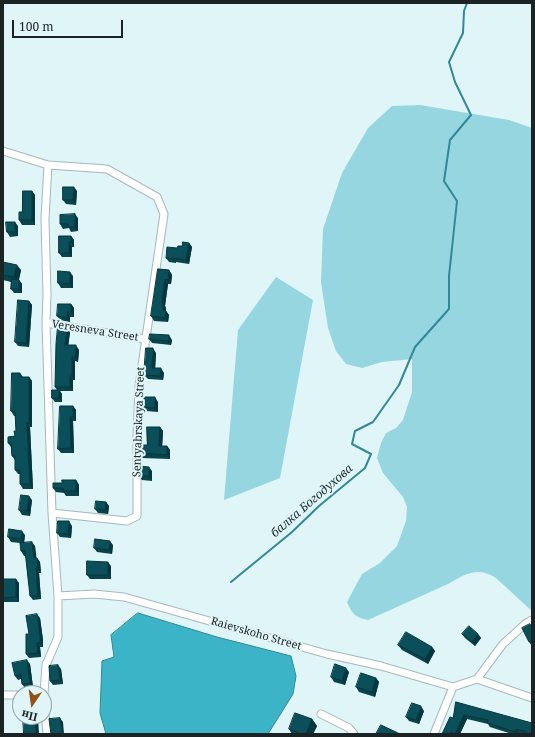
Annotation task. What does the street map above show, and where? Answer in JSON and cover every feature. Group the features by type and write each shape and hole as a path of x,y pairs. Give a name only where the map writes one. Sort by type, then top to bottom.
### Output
{"street":[{"path":"3,151 48,165 45,219 47,295 46,323 52,513 58,596 58,637 46,665 45,685"},
{"name":"Sentyabrskaya Street","path":"48,165 107,169 157,197 164,214 139,386 137,437 137,516 127,521 52,513"},
{"name":"Veresneva Street","path":"46,323 145,339"},
{"name":"Raievskoho Street","path":"58,596 94,594 124,597 327,654 381,666 453,687"},
{"path":"434,734 453,687 477,679 503,644 525,624 532,620"},
{"path":"477,679 532,698"},
{"path":"321,714 349,728 354,734"}],"shaded area":[{"path":"420,105 509,120 532,128 532,611 496,578 483,572 472,573 460,577 448,584 368,620 360,618 354,614 347,602 362,574 380,563 397,546 406,521 407,507 403,497 383,473 377,458 381,443 386,433 396,428 403,420 412,392 412,359 382,362 362,368 346,364 336,351 328,328 321,282 323,229 342,173 368,128 392,106"},
{"path":"276,277 313,300 280,478 224,500 238,330"},
{"path":"138,613 217,637 291,656 296,676 293,694 268,734 106,734 100,713 102,661 114,657 111,635"}],"building":[{"path":"63,187 74,187 73,200 63,200"},
{"path":"23,191 32,191 32,220 19,220 19,212 22,212"},
{"path":"75,214 75,227 68,227 68,224 60,224 60,215"},
{"path":"6,222 15,222 15,232 7,232"},
{"path":"59,236 71,236 71,242 69,242 69,253 59,253"},
{"path":"183,242 189,243 186,260 166,258 167,247 177,248 178,246 182,246"},
{"path":"3,262 17,265 14,277 3,275"},
{"path":"158,269 169,270 168,280 165,279 162,303 163,310 166,311 165,318 151,316"},
{"path":"58,271 70,272 70,284 58,283"},
{"path":"12,279 19,280 19,289 11,289"},
{"path":"18,300 29,301 26,343 15,342"},
{"path":"58,304 71,304 71,312 67,312 67,318 57,316"},
{"path":"58,326 67,328 65,345 76,345 75,357 72,357 72,376 70,376 70,387 55,387"},
{"path":"150,334 169,335 168,341 149,339"},
{"path":"146,348 153,348 152,368 161,368 160,376 144,375"},
{"path":"12,373 20,373 20,377 29,377 29,423 27,423 30,484 20,484 20,470 15,470 15,456 12,456 11,443 8,443 8,437 15,436 14,431 16,431 15,411 11,411"},
{"path":"52,390 59,390 59,398 52,398"},
{"path":"144,397 155,397 155,408 143,407"},
{"path":"60,406 73,406 73,417 70,417 71,448 58,449"},
{"path":"147,427 160,427 159,446 167,446 167,455 139,453 139,445 147,445"},
{"path":"139,466 149,467 149,476 139,476"},
{"path":"62,480 76,480 76,491 63,491 63,488 53,488 53,483 62,483"},
{"path":"21,495 29,496 27,511 19,510"},
{"path":"96,501 106,502 105,510 95,509"},
{"path":"58,521 69,521 68,534 57,533"},
{"path":"9,529 22,531 21,539 8,537"},
{"path":"95,539 110,541 109,550 94,548"},
{"path":"32,542 34,558 37,558 38,568 36,568 38,595 30,596 25,551 21,551 20,543"},
{"path":"87,561 108,562 108,575 87,575"},
{"path":"3,579 16,579 16,597 3,598"},
{"path":"37,614 40,635 40,643 37,643 38,653 26,654 26,634 29,634 26,616"},
{"path":"530,624 532,626 532,640 529,642 522,628"},
{"path":"469,626 478,634 472,642 462,634"},
{"path":"406,632 432,647 425,659 398,645"},
{"path":"27,660 30,683 22,684 21,674 15,676 12,663"},
{"path":"335,664 346,668 342,681 331,677"},
{"path":"58,665 60,680 50,681 49,666"},
{"path":"361,673 376,678 372,692 356,687"},
{"path":"456,702 532,723 532,734 527,734 527,732 516,729 516,732 487,723 488,720 464,715 455,734 451,732 450,734 442,734 450,717 453,718"},
{"path":"412,703 421,706 416,720 406,717"},
{"path":"295,713 312,719 306,734 289,729"},
{"path":"60,718 62,734 51,734 50,725 52,725 52,719"},
{"path":"23,725 35,725 36,734 24,734"},
{"path":"381,725 400,734 376,734"}],"waterway":[{"name":"балка Богодухова","path":"231,582 292,532 319,506 365,468 371,454 352,444 355,431 373,422 399,385 415,347 449,309 449,276 457,201 444,181 450,140 471,115 455,82 449,62 463,33 464,11 467,3"}]}
